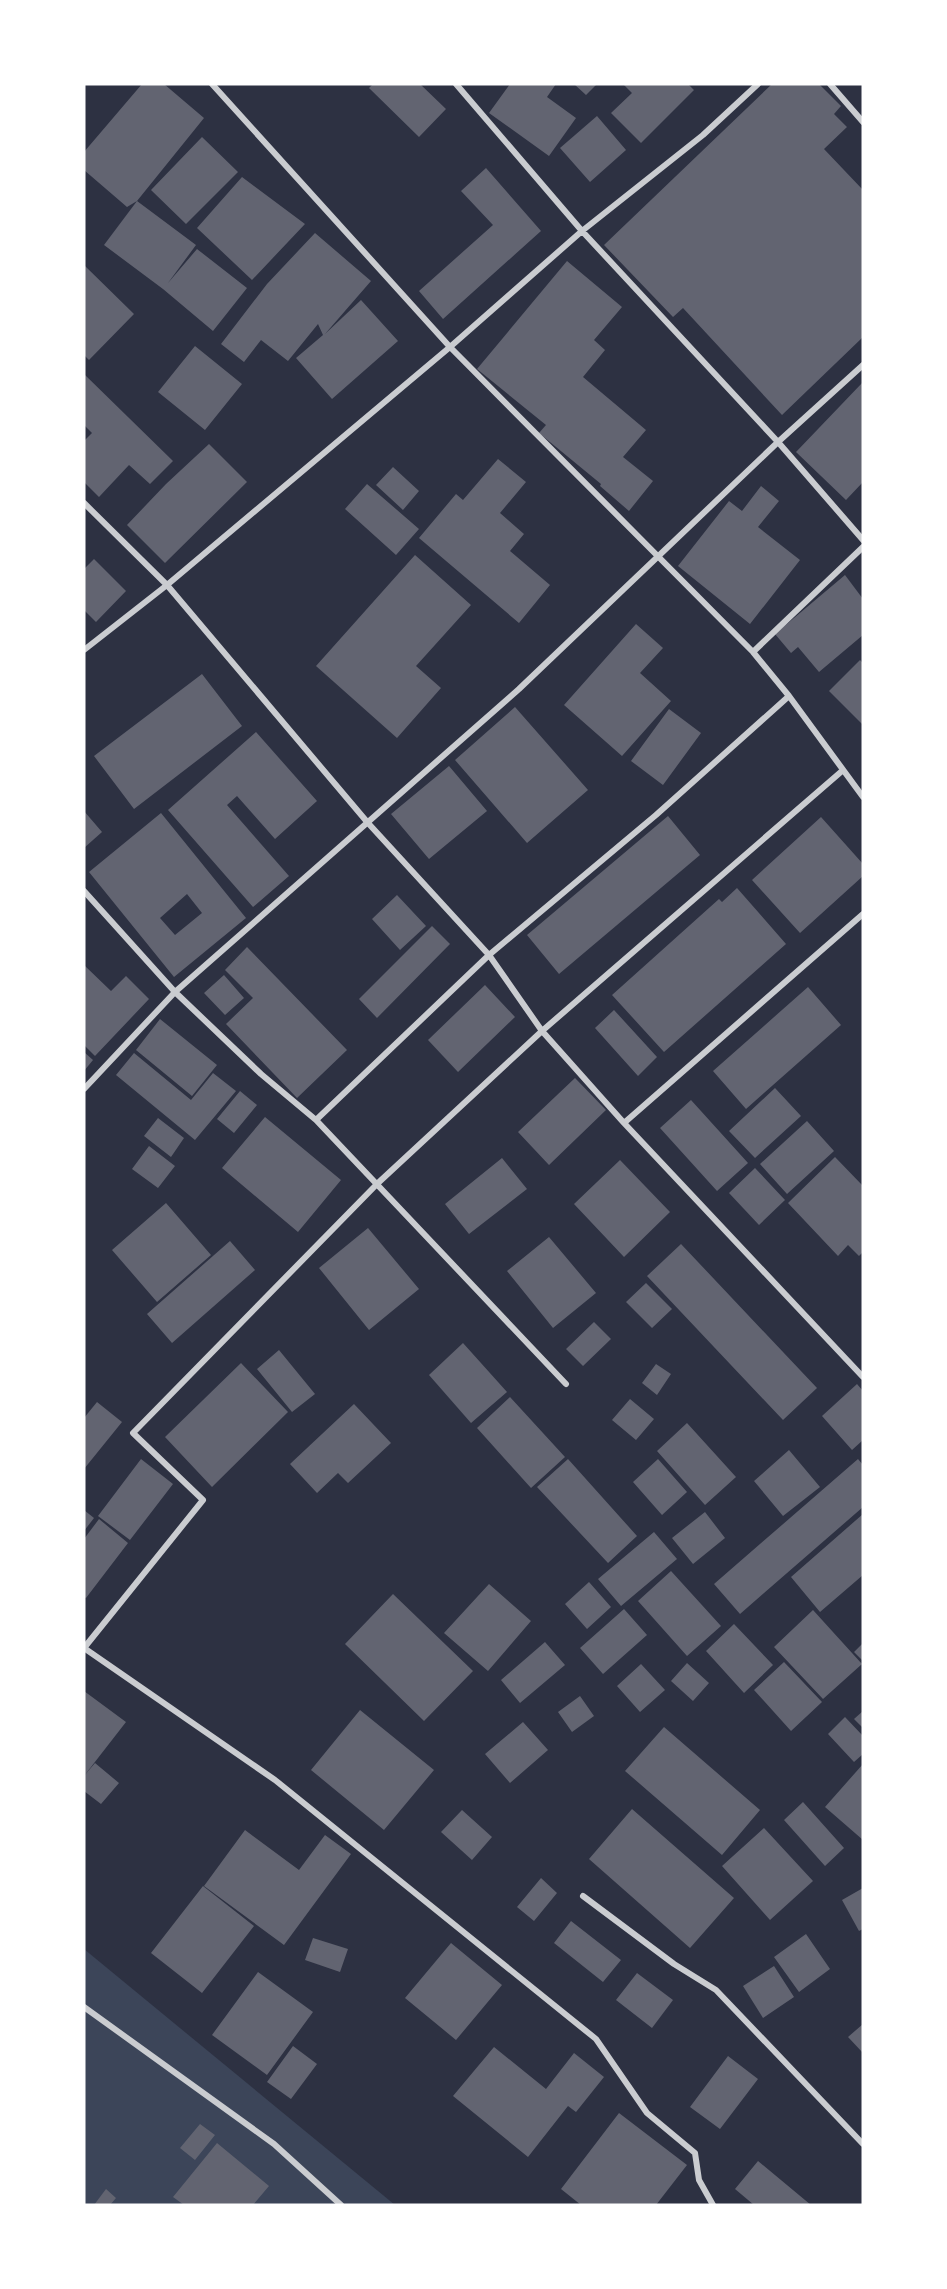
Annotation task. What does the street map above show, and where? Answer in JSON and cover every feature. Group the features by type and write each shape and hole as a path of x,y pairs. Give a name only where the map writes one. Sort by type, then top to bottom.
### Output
{"street":[{"path":"212,84 450,347 753,652 789,696 863,797"},
{"path":"456,84 582,231 778,442 863,540"},
{"path":"84,650 166,585 450,347 582,231 703,135 758,84"},
{"path":"830,84 863,122"},
{"path":"84,1089 176,992 519,689 656,556 863,365"},
{"path":"84,503 166,585 368,823 489,955 542,1031 624,1123 863,1377"},
{"path":"753,652 863,547"},
{"path":"316,1120 489,955 656,815 789,696"},
{"path":"713,2205 699,2180 695,2153 646,2113 596,2039 275,1780 84,1648 203,1500 133,1433 378,1183 542,1031 842,771"},
{"path":"84,891 176,992 261,1074 316,1120 378,1183 566,1384"},
{"path":"624,1123 863,914"},
{"path":"583,1896 674,1964 716,1990 863,2144"},
{"path":"84,2007 273,2144 341,2205"}],"shaded area":[{"path":"84,1949 395,2205 84,2205"}],"building":[{"path":"142,84 164,84 204,118 137,201 127,207 84,170 84,152"},
{"path":"373,84 420,84 446,109 419,137 369,88"},
{"path":"510,84 556,84 547,97 576,118 549,156 489,113"},
{"path":"574,84 597,84 586,95"},
{"path":"623,84 688,84 694,90 641,143 611,113 632,93"},
{"path":"772,84 819,84 841,106 834,114 847,127 824,149 863,190 863,337 782,415 683,308 673,317 604,245"},
{"path":"597,116 626,150 590,182 560,148"},
{"path":"202,137 238,172 186,224 151,190"},
{"path":"486,168 541,231 443,319 419,291 493,225 461,191"},
{"path":"242,177 305,224 252,280 197,228"},
{"path":"137,201 196,245 168,283 197,249 247,288 213,331 163,289 104,245"},
{"path":"315,233 371,281 325,334 361,300 398,341 332,399 296,358 323,335 318,324 288,361 261,340 244,362 221,344 267,284"},
{"path":"567,261 622,307 594,340 605,350 583,377 646,430 623,457 653,481 629,511 600,486 601,484 539,433 546,425 477,369"},
{"path":"84,265 134,314 89,360 84,355"},
{"path":"195,346 242,384 205,430 158,392"},
{"path":"84,374 173,461 150,484 129,465 99,497 84,482 84,441 92,433 84,425"},
{"path":"863,382 863,482 846,500 796,452"},
{"path":"209,444 247,482 165,563 127,525"},
{"path":"498,459 526,482 500,513 524,534 510,551 550,585 519,623 419,538 456,494 463,500"},
{"path":"393,467 419,491 403,510 376,485"},
{"path":"367,484 419,529 396,555 345,509"},
{"path":"761,486 779,501 758,527 800,560 750,624 678,566 729,501 742,511"},
{"path":"415,555 471,605 416,666 441,688 397,738 316,666"},
{"path":"94,559 126,591 96,622 84,610 84,569"},
{"path":"845,575 863,599 863,635 819,672 798,647 791,653 775,634"},
{"path":"636,624 663,648 640,673 671,701 622,756 564,705"},
{"path":"860,660 863,663 863,725 829,691"},
{"path":"202,674 242,726 134,809 94,756"},
{"path":"515,707 588,790 527,843 455,760"},
{"path":"669,709 701,733 663,785 631,761"},
{"path":"256,732 317,801 275,839 237,796 227,805 289,876 253,907 168,810"},
{"path":"449,766 487,811 429,859 391,814"},
{"path":"84,811 102,832 84,848"},
{"path":"161,813 246,918 174,977 89,872","holes":["187,894 202,913 175,935 160,918"]},
{"path":"668,816 700,855 559,974 527,935"},
{"path":"821,817 863,864 863,876 800,933 752,880"},
{"path":"737,888 786,944 664,1052 612,995 719,899 722,902"},
{"path":"397,895 426,926 400,950 372,919"},
{"path":"432,926 450,944 377,1018 359,999"},
{"path":"247,947 347,1050 297,1098 226,1024 253,998 225,970"},
{"path":"84,965 111,991 126,976 149,999 95,1056 84,1045"},
{"path":"224,975 244,998 225,1015 204,993"},
{"path":"485,985 515,1017 458,1072 428,1040"},
{"path":"808,987 841,1025 746,1109 713,1071"},
{"path":"614,1010 657,1057 638,1076 595,1028"},
{"path":"160,1019 217,1065 192,1096 136,1050"},
{"path":"84,1052 93,1060 84,1071"},
{"path":"134,1053 191,1100 213,1073 236,1091 195,1140 116,1075"},
{"path":"575,1078 606,1110 549,1165 518,1132"},
{"path":"775,1088 801,1116 755,1158 729,1131"},
{"path":"240,1091 257,1105 234,1133 217,1119"},
{"path":"691,1100 748,1163 717,1191 660,1128"},
{"path":"265,1117 341,1180 298,1232 222,1168"},
{"path":"158,1118 184,1138 171,1157 144,1136"},
{"path":"807,1121 834,1151 787,1194 760,1164"},
{"path":"149,1146 175,1166 158,1188 132,1169"},
{"path":"835,1157 863,1186 863,1252 859,1256 848,1245 838,1256 788,1203"},
{"path":"502,1158 527,1189 469,1234 445,1204"},
{"path":"620,1160 670,1212 624,1257 574,1204"},
{"path":"755,1168 785,1200 759,1225 729,1193"},
{"path":"166,1203 211,1255 157,1302 112,1250"},
{"path":"368,1228 419,1289 369,1330 319,1268"},
{"path":"549,1237 596,1293 553,1328 507,1271"},
{"path":"230,1241 255,1270 172,1343 147,1314"},
{"path":"681,1244 817,1388 783,1420 647,1276"},
{"path":"646,1283 672,1309 652,1328 626,1302"},
{"path":"594,1322 611,1339 583,1366 566,1349"},
{"path":"463,1343 507,1392 471,1423 429,1375"},
{"path":"279,1350 315,1394 292,1412 257,1369"},
{"path":"241,1363 288,1412 212,1487 165,1437"},
{"path":"656,1364 671,1374 657,1395 642,1383"},
{"path":"857,1384 863,1391 863,1440 852,1450 822,1416"},
{"path":"510,1397 565,1457 531,1488 477,1428"},
{"path":"630,1399 654,1419 636,1440 612,1420"},
{"path":"97,1402 122,1422 84,1469 84,1418"},
{"path":"354,1404 391,1443 348,1483 338,1473 317,1493 290,1464"},
{"path":"687,1423 736,1477 705,1505 657,1451"},
{"path":"789,1450 820,1487 783,1516 754,1481"},
{"path":"141,1459 173,1484 130,1540 98,1516"},
{"path":"568,1459 637,1536 608,1563 537,1487"},
{"path":"658,1459 687,1492 662,1515 633,1482"},
{"path":"858,1459 863,1465 863,1507 740,1614 714,1584"},
{"path":"84,1510 94,1518 84,1531"},
{"path":"705,1512 725,1538 693,1564 672,1538"},
{"path":"863,1514 863,1575 820,1612 791,1577"},
{"path":"99,1519 128,1543 86,1598 84,1597 84,1539"},
{"path":"654,1532 677,1559 621,1606 598,1579"},
{"path":"671,1571 721,1626 687,1656 638,1601"},
{"path":"589,1582 611,1607 587,1629 565,1604"},
{"path":"489,1584 531,1621 488,1671 444,1633"},
{"path":"393,1594 473,1671 424,1721 345,1644"},
{"path":"624,1609 647,1635 603,1674 580,1648"},
{"path":"813,1610 862,1664 823,1699 774,1647"},
{"path":"734,1624 773,1665 744,1693 706,1651"},
{"path":"545,1642 565,1665 520,1703 501,1680"},
{"path":"863,1643 863,1661 854,1652"},
{"path":"784,1662 822,1702 791,1731 754,1690"},
{"path":"687,1663 709,1683 693,1701 671,1681"},
{"path":"641,1664 665,1690 640,1712 617,1686"},
{"path":"84,1691 126,1722 84,1776"},
{"path":"580,1696 594,1716 572,1732 558,1712"},
{"path":"360,1710 434,1770 384,1830 311,1770"},
{"path":"863,1711 863,1728 854,1719"},
{"path":"845,1717 863,1736 863,1754 854,1762 828,1734"},
{"path":"523,1722 548,1750 510,1783 485,1754"},
{"path":"664,1727 760,1810 722,1855 625,1771"},
{"path":"95,1763 119,1783 101,1804 84,1791 84,1776"},
{"path":"863,1764 863,1840 825,1807"},
{"path":"803,1802 844,1848 825,1866 784,1820"},
{"path":"632,1809 734,1898 690,1948 589,1859"},
{"path":"462,1810 492,1837 472,1860 441,1832"},
{"path":"764,1828 813,1881 770,1920 722,1866"},
{"path":"245,1830 299,1870 325,1835 351,1854 284,1945 204,1886"},
{"path":"541,1878 557,1893 534,1921 517,1907"},
{"path":"203,1886 254,1926 202,1993 151,1953"},
{"path":"863,1888 863,1929 859,1931 842,1900"},
{"path":"571,1921 621,1960 603,1982 554,1943"},
{"path":"806,1934 830,1969 799,1992 774,1957"},
{"path":"313,1938 348,1949 340,1972 305,1960"},
{"path":"451,1943 502,1985 456,2040 405,1998"},
{"path":"774,1966 794,1997 763,2018 743,1986"},
{"path":"258,1972 313,2012 267,2075 212,2035"},
{"path":"637,1973 673,2000 652,2028 616,2000"},
{"path":"863,2024 863,2053 848,2037"},
{"path":"293,2046 317,2064 291,2099 267,2082"},
{"path":"494,2047 546,2089 574,2053 604,2077 576,2112 568,2106 528,2157 453,2096"},
{"path":"728,2056 758,2079 720,2129 690,2107"},
{"path":"619,2113 687,2165 656,2205 581,2205 561,2189"},
{"path":"200,2124 215,2135 195,2160 180,2148"},
{"path":"217,2143 269,2186 253,2205 184,2205 173,2197"},
{"path":"758,2161 811,2205 754,2205 735,2189"},
{"path":"106,2189 116,2198 110,2205 94,2205"}]}
